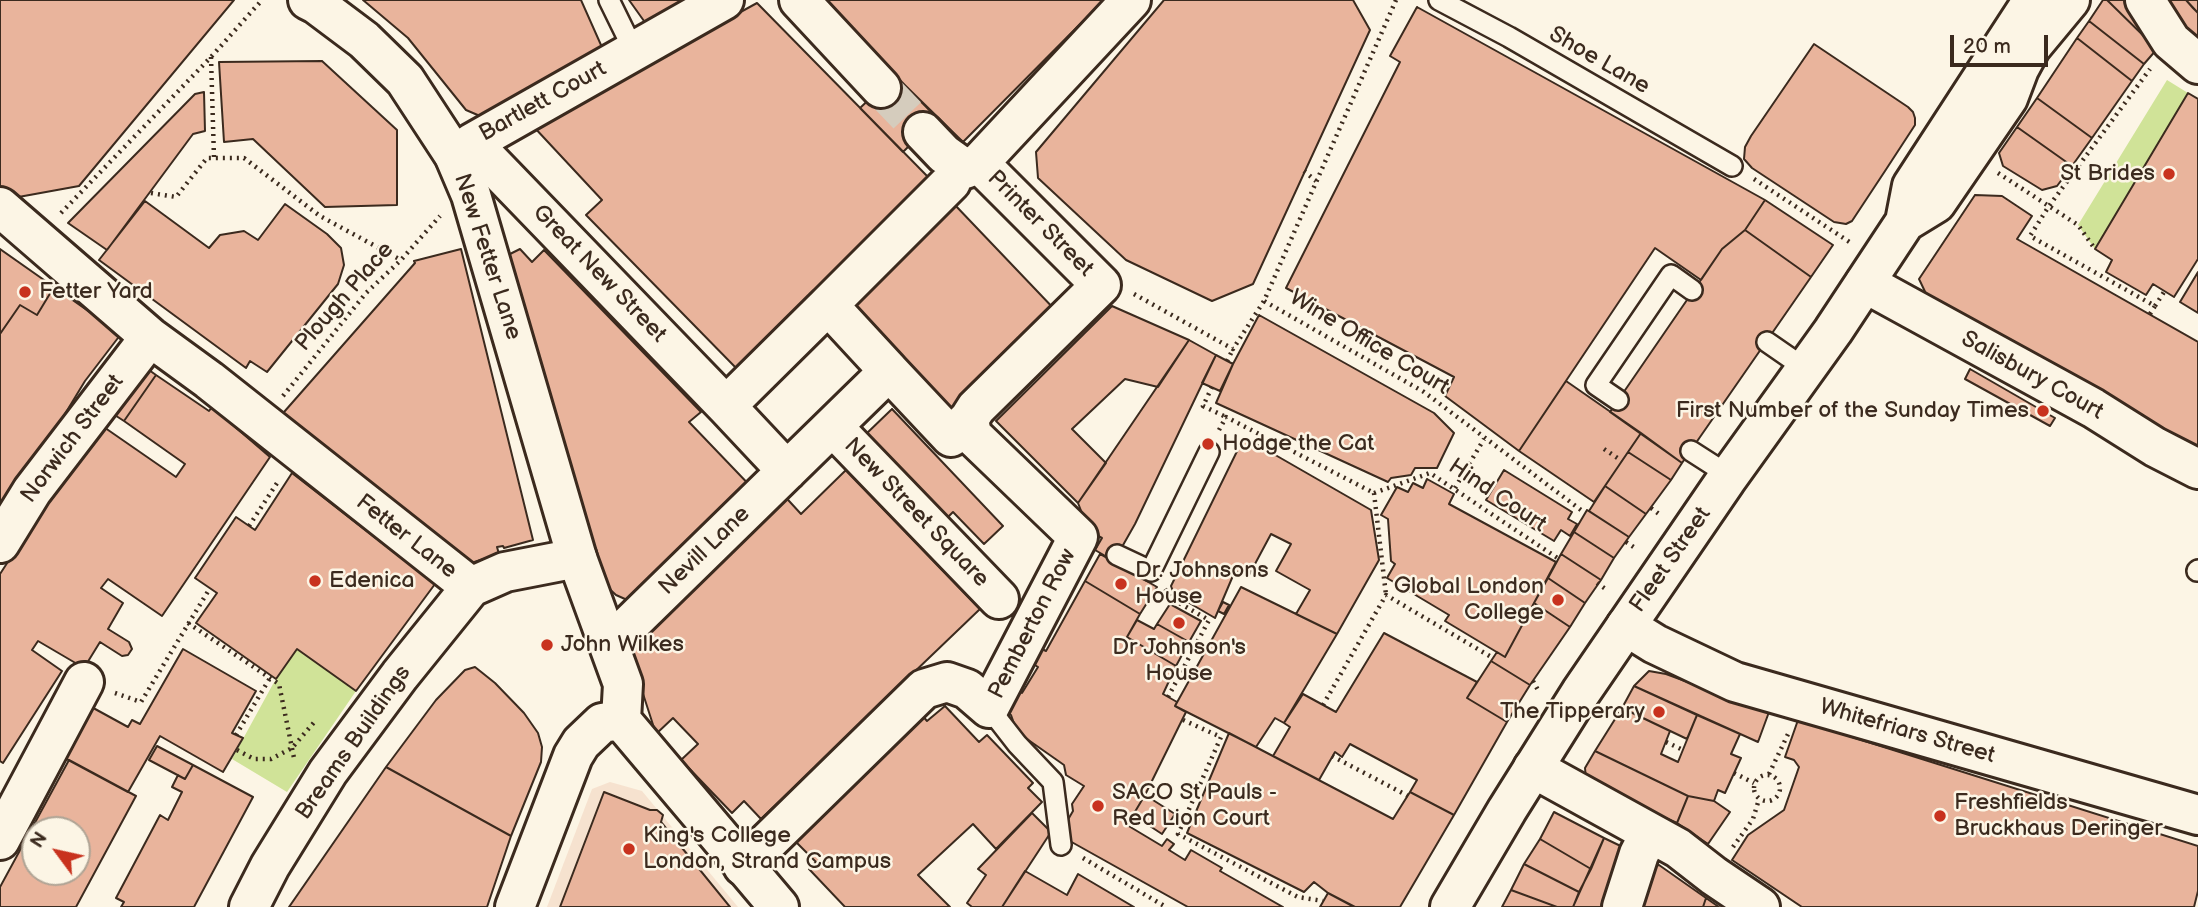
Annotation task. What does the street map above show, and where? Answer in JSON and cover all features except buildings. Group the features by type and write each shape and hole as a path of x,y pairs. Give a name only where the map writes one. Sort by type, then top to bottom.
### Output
{"street":[{"path":"634,51 724,0"},
{"path":"799,0 881,88"},
{"path":"787,471 726,406 965,173 1131,0"},
{"name":"Fleet Street","path":"1450,907 1533,768 1626,626 1905,222 1912,186 2033,0"},
{"name":"Fleet Street","path":"1905,222 1936,203 2008,98 2031,47 2070,0"},
{"path":"2145,0 2171,41 2198,64"},
{"name":"New Fetter Lane","path":"313,1 364,40 405,80 463,149 471,195 576,558"},
{"name":"Bartlett Court","path":"463,149 634,51"},
{"path":"923,132 944,154 965,169 965,173"},
{"name":"Great New Street","path":"463,149 726,406"},
{"name":"Printer Street","path":"965,173 1115,288"},
{"name":"Fetter Lane","path":"0,207 150,337 209,380 471,587 505,572 576,558"},
{"name":"Salisbury Court","path":"1865,283 2198,469"},
{"path":"828,304 951,437 976,408 1115,288"},
{"name":"Norwich Street","path":"0,543 32,491 150,337"},
{"name":"New Street Square","path":"787,471 889,371"},
{"name":"Pemberton Row","path":"969,419 971,435 1088,541 989,708"},
{"name":"New Street Square","path":"833,426 999,599"},
{"name":"Nevill Lane","path":"623,631 787,471"},
{"path":"576,558 623,684 621,720 779,907"},
{"name":"Breams Buildings","path":"248,907 328,772 400,675 471,587"},
{"name":"Whitefriars Street","path":"1626,626 1649,641 1735,682 2198,815"},
{"path":"0,840 12,786 84,682"},
{"path":"743,866 924,689 947,682 967,689 989,708"},
{"path":"515,907 573,756 581,743 602,723 621,720"},
{"path":"1533,768 1678,848 1760,907"},
{"path":"1622,907 1639,854 1650,833"}],"lane":[{"path":"609,0 634,51"},
{"name":"Shoe Lane","path":"1439,0 1509,37 1732,166"},
{"path":"1618,400 1596,385 1671,275 1692,290"},
{"path":"1767,342 1806,369"},
{"path":"1691,451 1730,476"},
{"path":"1118,555 1151,570 1209,452"},
{"path":"989,708 1017,744 1054,782 1061,845"}],"path":[{"path":"54,219 211,57 262,0"},
{"name":"Wine Office Court","path":"1396,0 1264,301 1424,392 1585,513"},
{"path":"211,57 214,158"},
{"path":"2149,71 2049,206 2030,236 2155,306"},
{"path":"151,193 176,197 207,158 244,158 320,216 401,260"},
{"path":"1992,170 2078,225 2095,249"},
{"path":"1304,171 1317,181"},
{"path":"1757,181 1855,246"},
{"name":"Plough Place","path":"277,403 366,293 401,260 446,210"},
{"path":"1115,288 1233,349"},
{"path":"2150,314 2164,292"},
{"path":"1227,361 1264,301"},
{"path":"1212,387 1203,406 1226,417"},
{"path":"1247,429 1374,493 1386,595 1323,705"},
{"path":"1455,488 1484,439"},
{"path":"1604,449 1622,461"},
{"path":"249,526 284,472"},
{"name":"Hind Court","path":"1374,493 1430,473 1559,559"},
{"path":"1651,508 1659,514"},
{"path":"1626,542 1635,548"},
{"path":"1151,570 1172,599 1209,620 1168,697"},
{"path":"1597,583 1607,590"},
{"path":"84,682 141,702 210,588"},
{"path":"1386,595 1493,658"},
{"path":"188,623 279,684 295,765"},
{"path":"236,735 270,678"},
{"path":"1533,681 1543,694"},
{"path":"237,750 254,759 271,759 292,748 316,720"},
{"path":"1182,720 1221,737 1178,834 1297,897 1323,901"},
{"path":"1769,774 1789,732"},
{"path":"1666,742 1683,750"},
{"path":"1332,757 1408,796"},
{"path":"1734,773 1754,783"},
{"path":"1769,774 1778,779 1780,788 1776,797 1768,802 1759,799 1754,792 1754,783 1760,776 1769,774"},
{"path":"1728,854 1753,819 1759,799"},
{"path":"1061,845 1167,907"}],"shaded area":[{"name":"King's College London, Strand Campus","path":"610,782 642,791 738,907 547,907 592,789"}],"green space":[{"path":"2167,80 2188,93 2095,249 2078,225"},
{"path":"297,649 356,691 287,792 232,759 273,684"}],"tunnel":[{"path":"881,88 923,132"}],"place":[{"name":"St Brides","path":"2169,174"},
{"name":"Fetter Yard","path":"25,292"},
{"name":"First Number of the Sunday Times","path":"2043,411"},
{"name":"Hodge the Cat","path":"1208,444"},
{"name":"Edenica","path":"315,581"},
{"name":"Dr. Johnsons House","path":"1121,584"},
{"name":"Global London College","path":"1558,600"},
{"name":"Dr Johnson's House","path":"1179,623"},
{"name":"John Wilkes","path":"547,645"},
{"name":"The Tipperary","path":"1659,712"},
{"name":"SACO St Pauls - Red Lion Court","path":"1098,806"},
{"name":"Freshfields Bruckhaus Deringer","path":"1940,816"},
{"name":"King's College London, Strand Campus","path":"629,849"}]}
